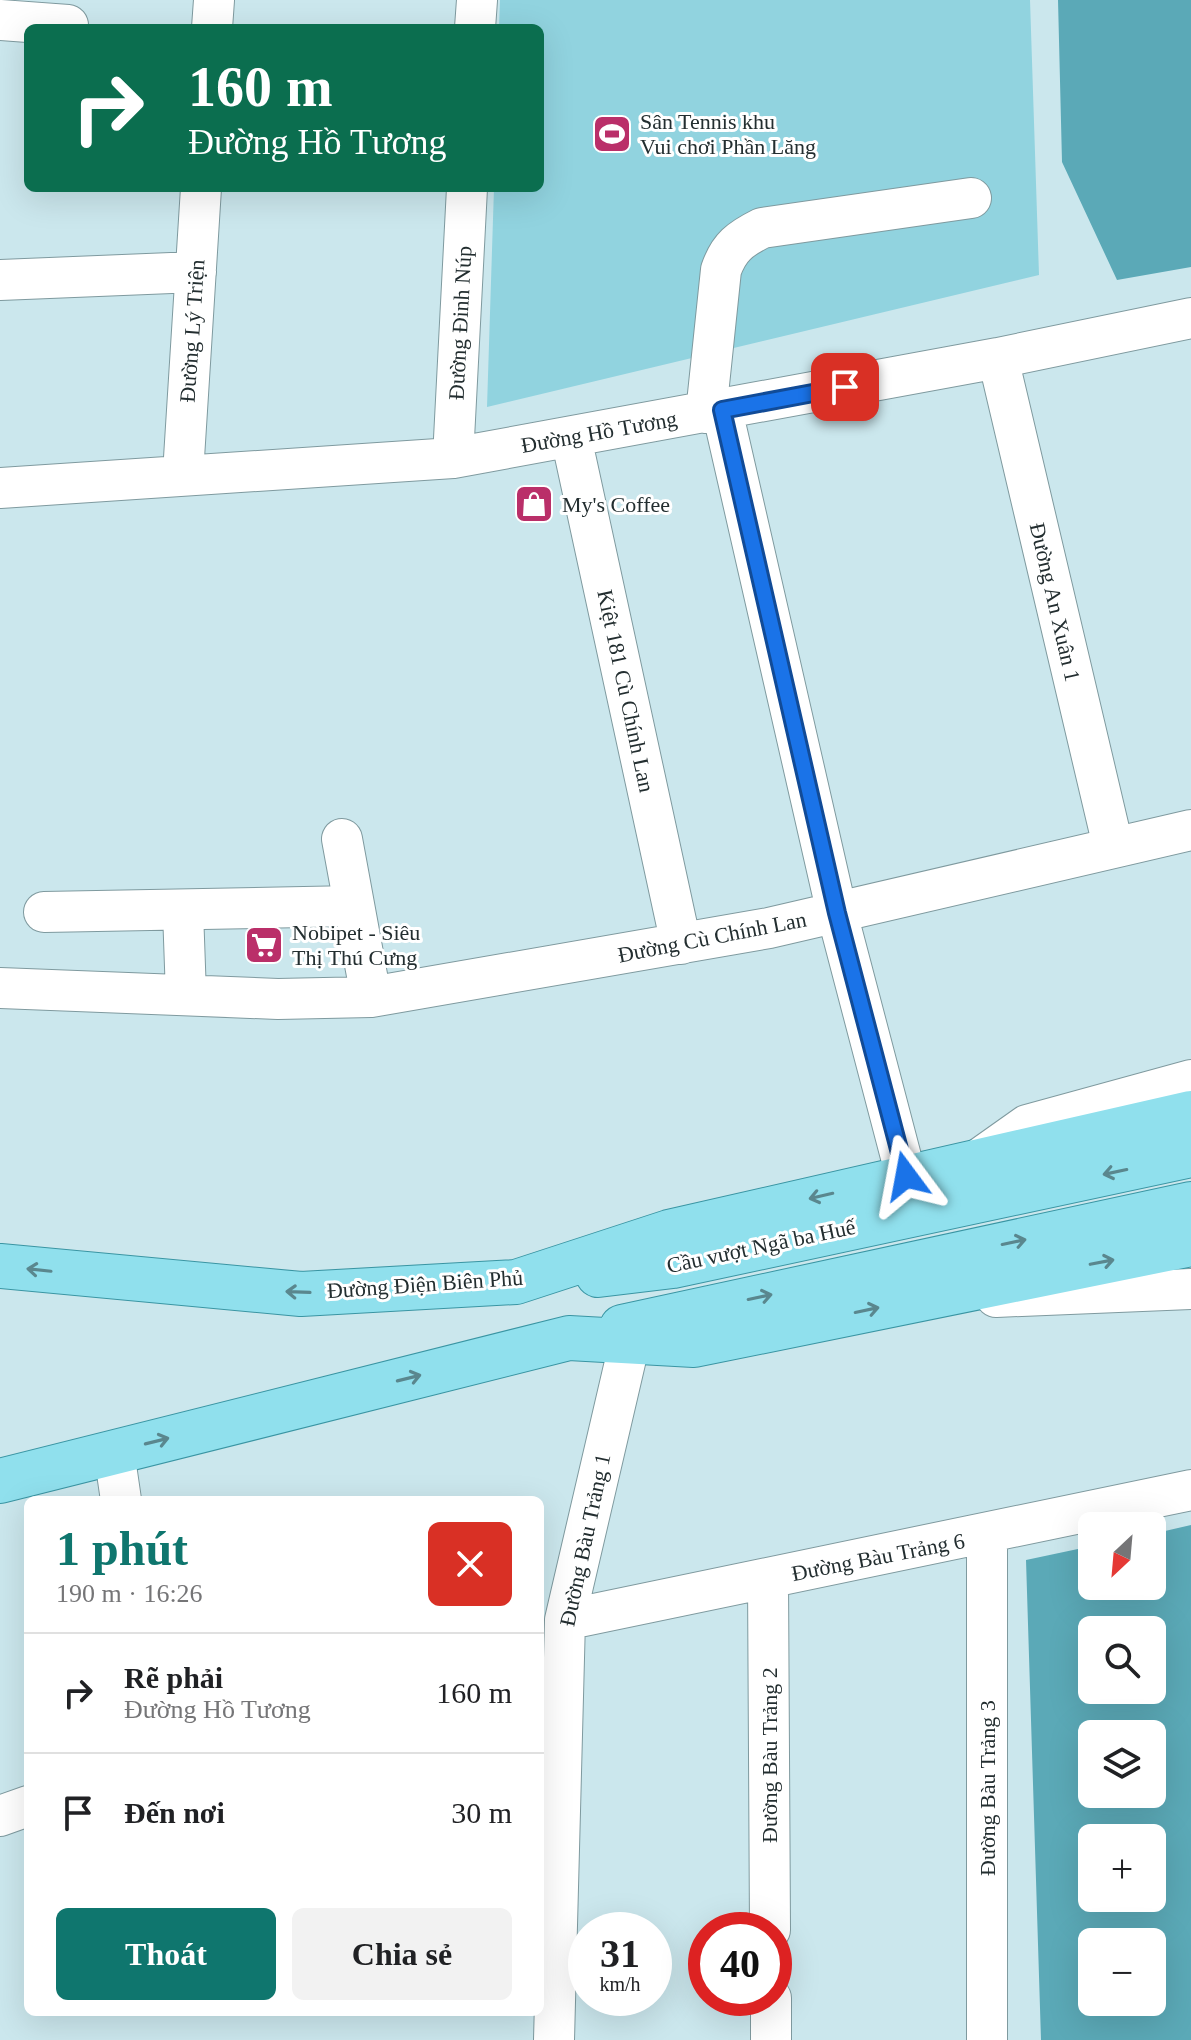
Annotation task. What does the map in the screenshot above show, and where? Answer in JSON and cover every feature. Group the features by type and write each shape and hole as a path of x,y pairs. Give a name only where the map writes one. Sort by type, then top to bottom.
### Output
{"main road":[{"name":"Cầu vượt Ngã ba Huế","path":"979,1159 1187,1116"},
{"name":"Cầu vượt Ngã ba Huế","path":"516,1282 673,1266 1187,1116"},
{"name":"Đường Điện Biên Phủ","path":"0,1266 301,1294 516,1282 669,1232 979,1159"},
{"path":"0,1481 569,1338 1191,1204"},
{"path":"569,1338 694,1345 1191,1244"}],"street":[{"path":"212,24 214,0"},
{"path":"475,24 477,0"},
{"path":"0,20 54,24"},
{"name":"Đường Lý Triện","path":"183,474 201,192"},
{"name":"Đường Đinh Núp","path":"453,458 467,192"},
{"path":"906,1176 837,913 714,412 721,270 726,254 737,241 762,228 971,198"},
{"path":"0,280 196,272"},
{"name":"Đường Hồ Tương","path":"0,488 453,458 714,412 1191,318"},
{"name":"Đường An Xuân 1","path":"998,358 1113,846"},
{"name":"Kiệt 181 Cù Chính Lan","path":"571,437 681,944"},
{"name":"Đường Cù Chính Lan","path":"0,988 278,999 371,997 681,944 837,913 1191,830"},
{"path":"342,839 371,997"},
{"path":"44,912 354,906"},
{"path":"183,911 186,995"},
{"path":"916,1300 1191,1289"},
{"name":"Đường Bàu Trảng 1","path":"554,2040 550,1790 565,1620 630,1341"},
{"path":"114,1452 120,1496"},
{"name":"Đường Bàu Trảng 6","path":"565,1620 987,1535 1191,1490"},
{"name":"Đường Bàu Trảng 3","path":"987,1535 987,2040"},
{"name":"Đường Bàu Trảng 2","path":"768,1579 770,1912"},
{"path":"0,1816 24,1807"},
{"path":"771,2016 771,2040"}],"shaded area":[{"path":"500,0 1030,0 1039,275 487,407 494,192 544,192 544,24 499,24"},
{"path":"1058,0 1191,0 1191,267 1117,280 1062,162"},
{"path":"1191,1525 1191,2040 1041,2040 1026,1560 1078,1549 1078,1600 1166,1600 1166,1531"}],"place":[{"name":"Sân Tennis khu Vui chơi Phần Lăng","path":"612,134"},
{"name":"My's Coffee","path":"534,504"},
{"name":"Nobipet - Siêu Thị Thú Cưng","path":"264,945"}],"route":[{"path":"845,387 722,410 837,913 892,1109 906,1176"}]}
